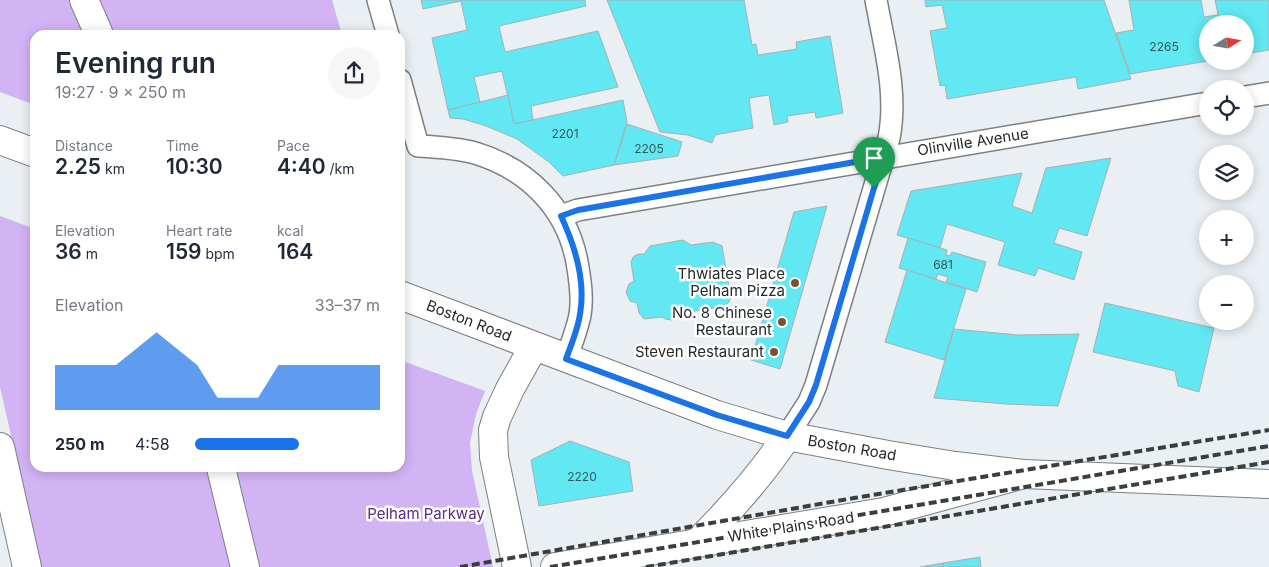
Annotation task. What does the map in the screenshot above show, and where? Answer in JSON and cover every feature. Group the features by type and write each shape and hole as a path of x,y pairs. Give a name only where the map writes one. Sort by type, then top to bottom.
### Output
{"main road":[{"path":"83,0 97,30"},
{"path":"0,140 30,151"},
{"name":"Boston Road","path":"405,297 717,415 787,436 907,458 1024,474 1269,484"},
{"path":"517,567 494,457 493,430 510,390 534,346"},
{"path":"698,542 732,509 757,479 787,436"},
{"path":"0,447 27,567"},
{"path":"223,472 245,567"},
{"name":"White Plains Road","path":"555,567 884,512 1024,474"}],"street":[{"path":"378,0 387,30"},
{"path":"787,436 809,402 816,385 884,157 892,124 893,100 876,0"},
{"path":"1254,96 1269,93"},
{"path":"405,98 418,146 475,153 509,168 538,189 561,216 574,246 582,299 580,316 566,359"},
{"name":"Olinville Avenue","path":"561,216 588,208 1199,104"}],"green space":[{"path":"0,0 332,0 341,30 30,30 30,103 0,92"},
{"name":"Pelham Parkway","path":"0,216 30,227 30,472 405,472 405,362 485,391 476,414 470,443 472,471 493,567 41,567 0,387"}],"building":[{"path":"421,0 585,0 586,6 499,26 505,52 598,31 618,87 531,106 533,120 514,124 502,71 474,77 480,102 448,110 432,38 467,30 461,1 423,9"},
{"path":"607,0 744,0 752,45 756,44 758,55 797,49 796,42 830,36 843,113 816,118 815,112 787,116 788,122 774,125 769,95 749,98 753,128 715,135 712,143 688,135 660,132"},
{"path":"925,0 1104,0 1131,79 1078,89 1076,77 947,99 945,85 940,86 930,31 947,28 942,5 926,7"},
{"path":"1129,0 1201,0 1204,15 1199,15 1199,62 1130,74 1116,33 1134,30"},
{"path":"1215,0 1269,0 1269,50 1254,52 1254,15 1218,15"},
{"path":"508,95 514,124 623,100 627,122 614,165 563,176 549,162 517,139 486,126 463,119 450,118 448,110"},
{"path":"627,124 682,142 678,156 614,165"},
{"path":"1111,158 1087,236 1059,228 1054,243 1082,252 1074,280 1038,268 1035,276 998,265 1005,242 947,224 940,248 897,235 911,191 1022,173 1012,206 1032,213 1046,168"},
{"path":"827,206 780,369 751,360 794,212"},
{"path":"908,238 947,250 946,255 950,256 952,252 986,262 977,292 946,282 948,277 938,274 936,279 899,268"},
{"path":"683,240 691,245 713,242 722,246 731,297 729,302 725,306 678,314 672,320 662,317 644,319 639,313 637,303 630,301 626,292 629,284 634,281 631,262 633,257 638,254 644,254 650,246"},
{"path":"907,270 966,289 944,360 885,342"},
{"path":"1105,303 1199,325 1199,330 1214,330 1199,392 1178,386 1175,371 1093,352"},
{"path":"954,329 1018,335 1079,334 1058,406 934,398"},
{"path":"570,441 629,462 633,491 539,506 531,460"},
{"path":"980,557 981,567 943,567 943,563"},
{"path":"943,563 943,567 920,567"}],"railway":[{"path":"460,567 854,498 1269,430"},
{"path":"550,567 1269,446"},
{"path":"646,567 1269,462"}],"place":[{"name":"Thwiates Place Pelham Pizza","path":"795,283"},
{"name":"No. 8 Chinese Restaurant","path":"782,322"},
{"name":"Steven Restaurant","path":"774,352"}],"route":[{"path":"884,157 874,188 816,385 809,402 787,436 717,415 566,359 580,316 582,299 574,246 561,216 578,210 884,157"}]}
